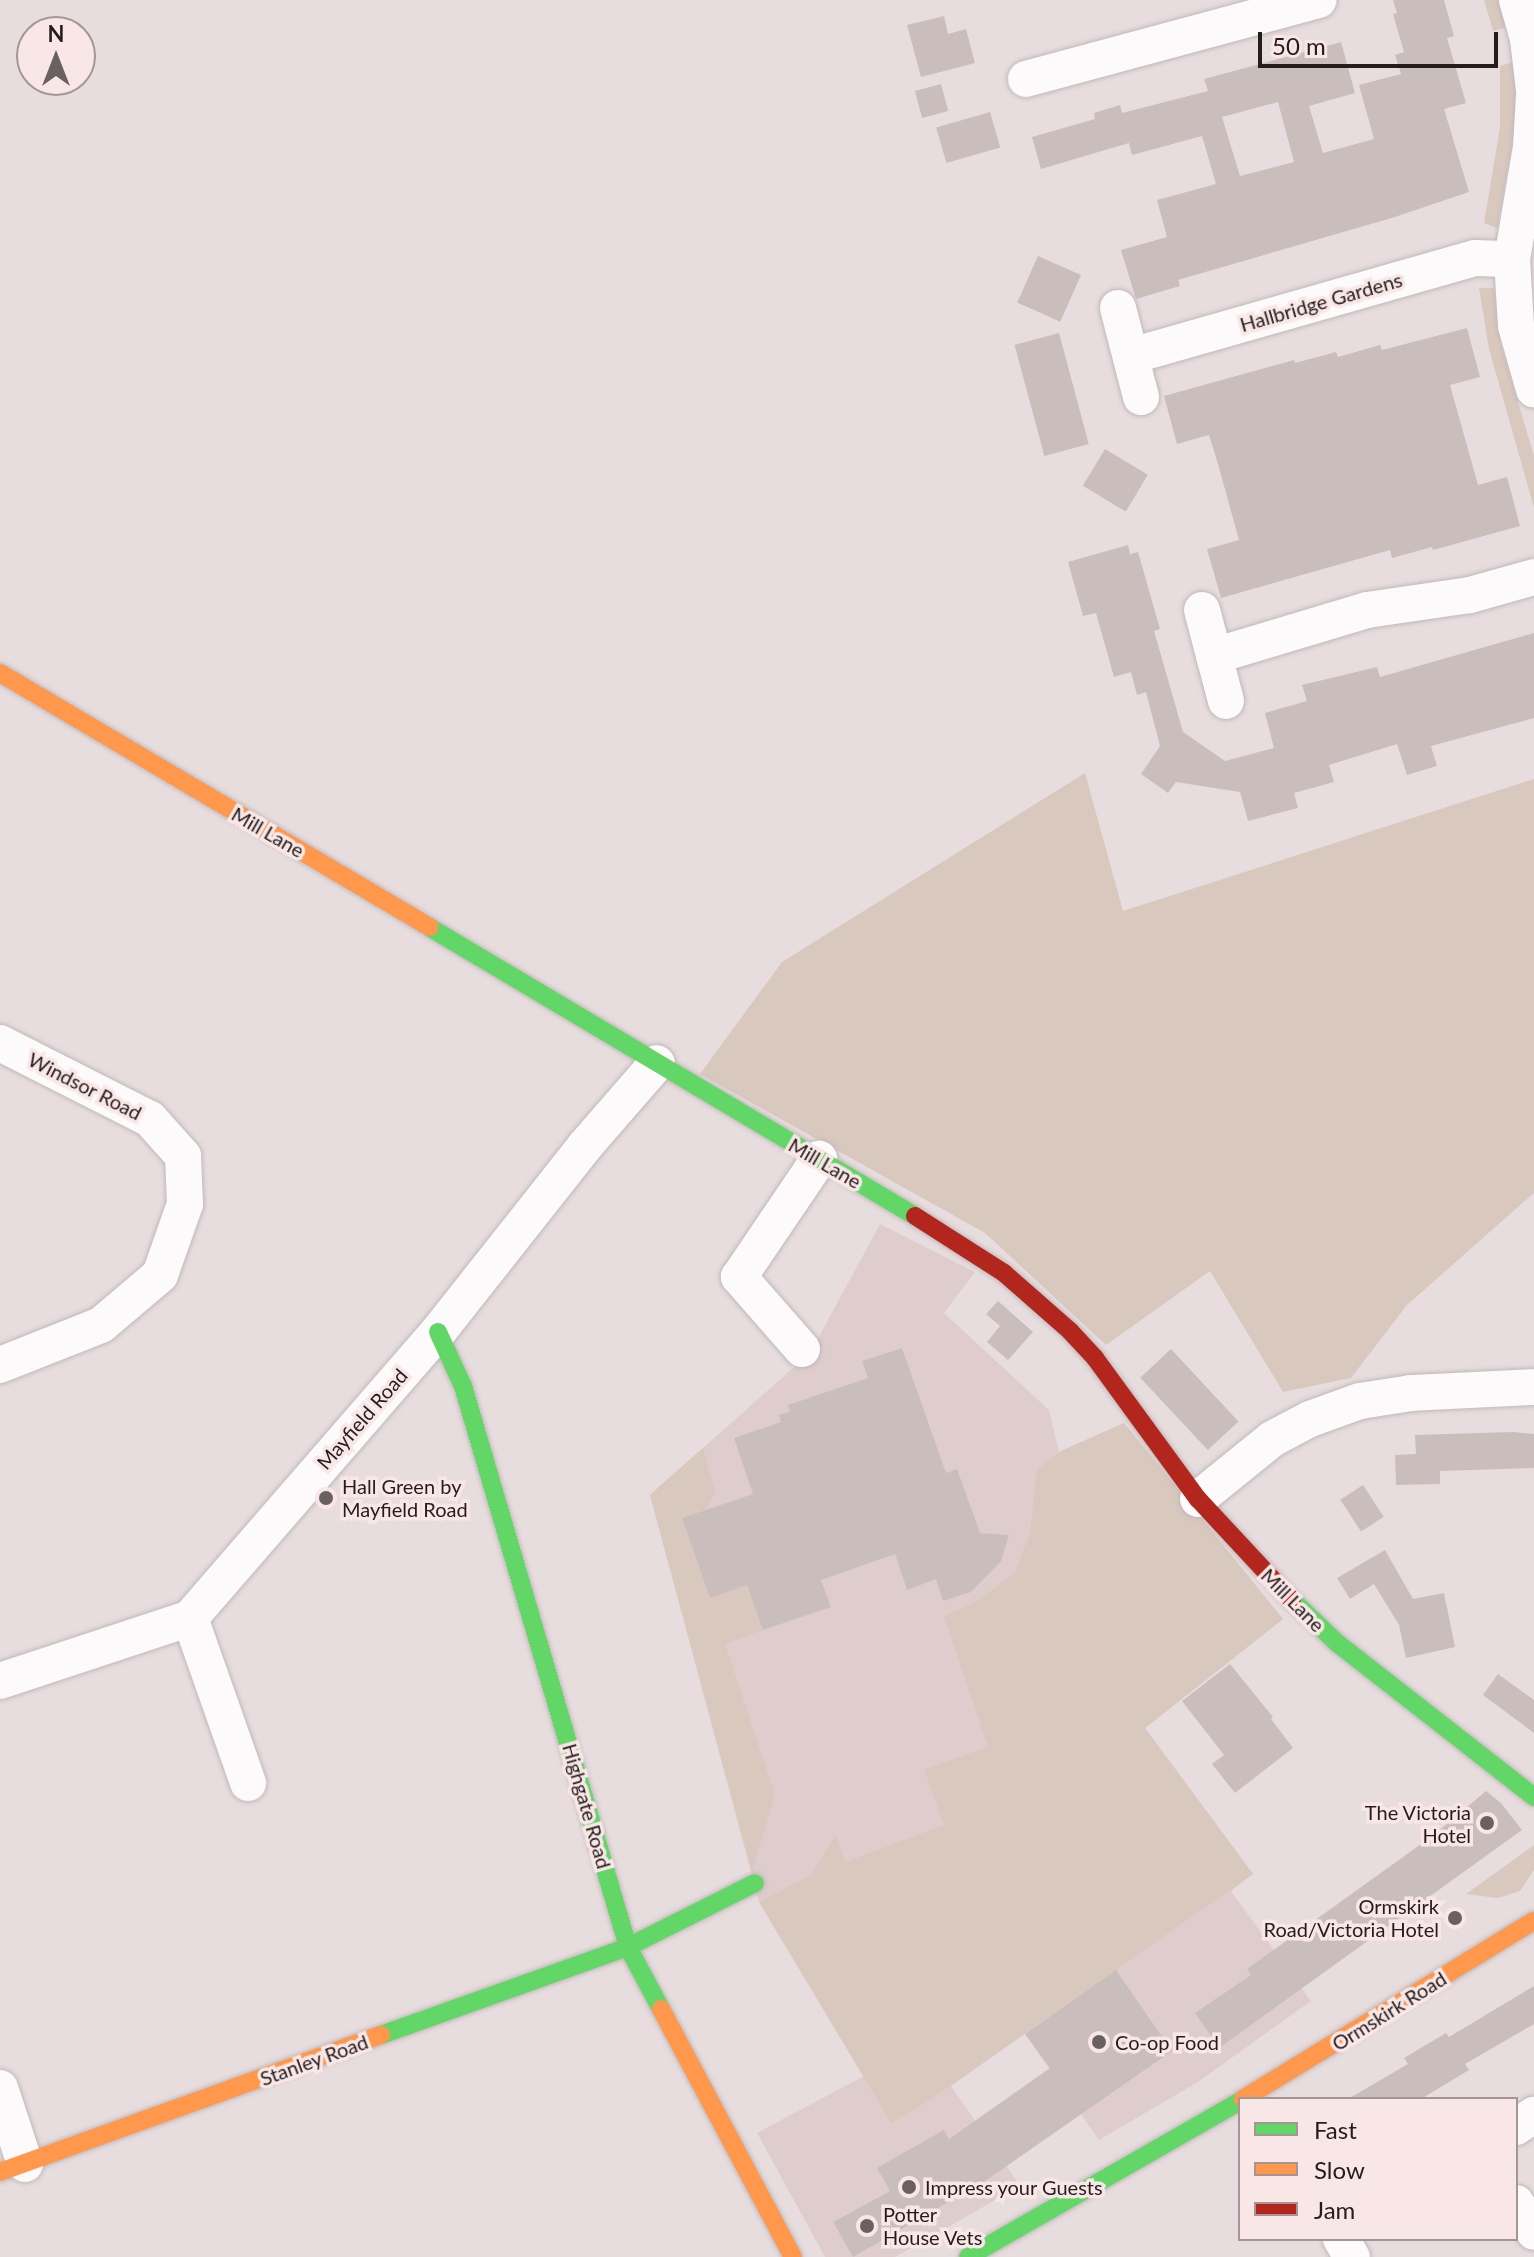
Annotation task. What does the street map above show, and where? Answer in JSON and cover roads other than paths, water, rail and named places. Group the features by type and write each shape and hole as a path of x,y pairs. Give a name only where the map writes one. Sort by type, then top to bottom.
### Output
{"street":[{"path":"1026,79 1319,0"},
{"path":"1517,0 1528,39 1534,93 1516,326 1534,389"},
{"name":"Hallbridge Gardens","path":"1131,356 1475,258 1520,276"},
{"path":"1118,308 1141,397"},
{"path":"1214,656 1367,610 1470,595 1534,577"},
{"path":"1202,610 1226,701"},
{"name":"Mill Lane","path":"0,673 819,1159 961,1245 1030,1293 1095,1358 1198,1499 1337,1643 1534,1797"},
{"name":"Windsor Road","path":"0,1043 150,1119 183,1156 185,1204 160,1275 101,1325 0,1365"},
{"name":"Mayfield Road","path":"190,1618 438,1332 584,1147 657,1063"},
{"path":"802,1349 728,1267 819,1159"},
{"name":"Highgate Road","path":"438,1332 463,1386 628,1947 793,2257"},
{"path":"1198,1499 1272,1439 1310,1419 1360,1401 1411,1393 1534,1387"},
{"path":"0,1681 190,1618 248,1783"},
{"name":"Stanley Road","path":"12,2168 628,1947 755,1883"},
{"name":"Ormskirk Road","path":"1249,2097 1534,1921"},
{"path":"0,2088 12,2168"},
{"name":"Ormskirk Road","path":"971,2256 1238,2103"},
{"path":"1518,2206 1534,2232"}],"place":[{"name":"Hall Green by Mayfield Road","path":"326,1498"},
{"name":"The Victoria Hotel","path":"1487,1823"},
{"name":"Ormskirk Road/Victoria Hotel","path":"1455,1918"},
{"name":"Co-op Food","path":"1099,2042"},
{"name":"Impress your Guests","path":"909,2187"},
{"name":"Potter House Vets","path":"867,2226"}]}
